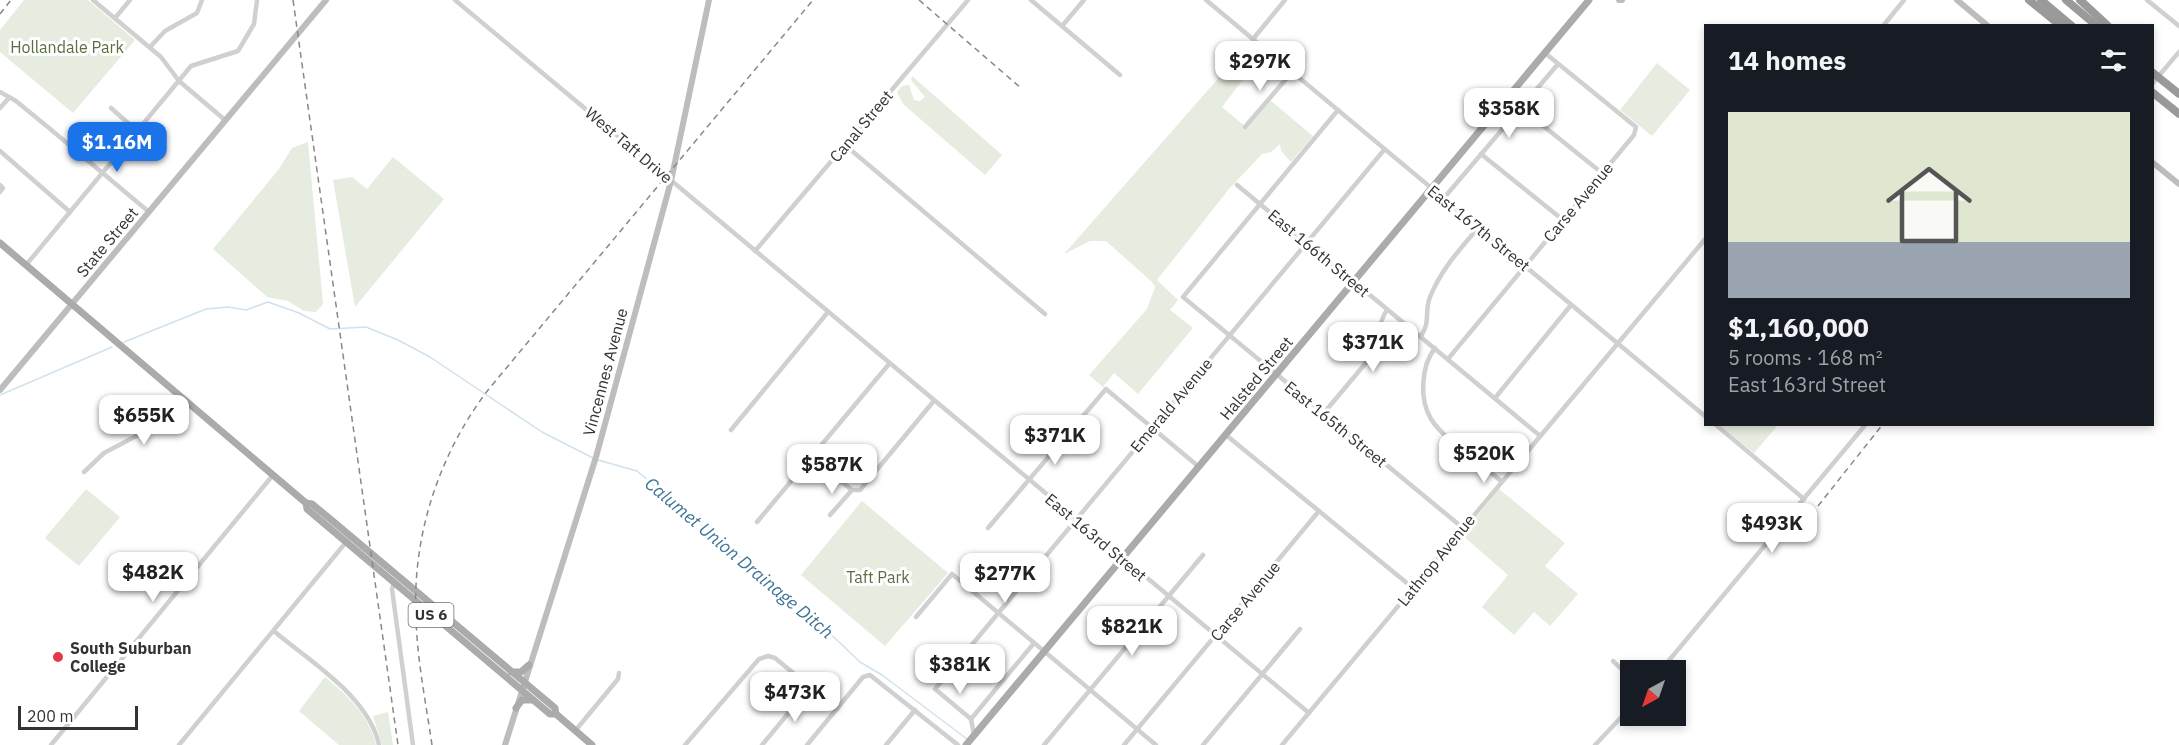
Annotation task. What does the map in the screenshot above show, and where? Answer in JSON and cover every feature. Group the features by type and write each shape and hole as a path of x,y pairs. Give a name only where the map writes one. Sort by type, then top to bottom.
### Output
{"highway":[{"path":"2029,0 2059,24"},
{"path":"2041,0 2070,24"},
{"path":"2066,0 2095,24"},
{"path":"2080,0 2106,24"},
{"path":"2154,72 2174,90"},
{"path":"2154,94 2179,114"}],"main road":[{"name":"Halsted Street","path":"966,745 1589,0"},
{"name":"US 6","path":"0,243 306,503 312,504 394,583 523,686 555,708 556,714 592,745"},
{"name":"US 6","path":"348,539 399,576 511,672 533,700 550,714 556,714"},
{"path":"394,583 399,576"},
{"path":"511,672 521,672 529,665"},
{"path":"516,708 522,700 533,700"}],"street":[{"path":"93,0 150,47 161,57 179,81 225,120"},
{"path":"115,18 130,0"},
{"path":"150,47 165,31 197,13 202,0"},
{"path":"26,265 191,66 238,51 254,24 257,0"},
{"name":"State Street","path":"0,390 326,0"},
{"name":"West Taft Drive","path":"455,0 802,291"},
{"name":"Vincennes Avenue","path":"505,745 596,459 671,181 709,0"},
{"name":"Canal Street","path":"755,251 968,0"},
{"path":"1030,0 1120,75"},
{"path":"1062,26 1084,0"},
{"name":"East 167th Street","path":"1206,0 1704,415"},
{"path":"1252,39 1285,0"},
{"path":"1885,24 1904,0"},
{"path":"1957,0 1986,24"},
{"path":"2147,0 2179,26"},
{"path":"2154,82 2179,52"},
{"path":"1443,199 1558,64 1545,53"},
{"name":"Carse Avenue","path":"1448,359 1634,135 1635,127 1558,64"},
{"path":"1245,127 1292,72"},
{"path":"0,92 8,99 16,101 148,212"},
{"path":"0,108 8,99"},
{"path":"111,108 137,131"},
{"path":"1521,108 1602,173"},
{"path":"1259,203 1338,110"},
{"path":"845,145 1045,314"},
{"name":"Emerald Avenue","path":"971,719 935,688 1384,150"},
{"path":"0,151 70,212"},
{"path":"1481,154 1563,220"},
{"path":"2154,164 2179,184"},
{"path":"0,185 3,188 0,192"},
{"name":"East 166th Street","path":"1237,185 1539,435"},
{"name":"East 165th Street","path":"1259,203 1183,297 1462,528"},
{"path":"1420,336 1428,326 1429,299 1442,271 1478,228"},
{"name":"Lathrop Avenue","path":"1282,745 1704,240"},
{"name":"East 163rd Street","path":"802,291 1309,713"},
{"path":"1495,398 1571,305"},
{"path":"1323,414 1375,352 1379,344 1382,318 1387,310"},
{"path":"731,430 828,312"},
{"path":"1435,348 1425,362 1424,386 1431,420 1501,481"},
{"path":"757,522 889,364"},
{"path":"988,528 1106,389 1199,467"},
{"path":"84,472 104,453 147,433 161,423 184,400"},
{"path":"811,457 852,490 860,490 933,402"},
{"path":"1717,426 1804,499"},
{"path":"1669,660 1864,426"},
{"path":"1226,435 1413,588"},
{"path":"51,745 273,475"},
{"path":"830,515 852,490"},
{"name":"Carse Avenue","path":"1124,745 1319,512"},
{"path":"179,745 275,632 348,539"},
{"path":"1044,745 1203,555"},
{"path":"916,617 952,574 1156,745"},
{"path":"394,583 392,589 414,745"},
{"path":"1203,745 1300,629"},
{"path":"275,632 358,702 373,723 379,745"},
{"path":"971,719 1034,643"},
{"path":"685,745 759,659 768,656 775,658 837,709"},
{"path":"1613,661 1620,667"},
{"path":"575,731 618,679 619,673"},
{"path":"807,745 863,677 870,675 915,710 951,743 958,745"},
{"path":"762,745 810,687"},
{"path":"886,745 915,710"},
{"path":"971,719 988,719"},
{"path":"971,719 974,735"},
{"path":"1595,745 1620,719"}],"green space":[{"name":"Hollandale Park","path":"24,0 88,0 135,40 73,113 0,52 0,30"},
{"path":"1239,62 1246,68 1244,78 1222,107 1247,128 1270,100 1313,136 1291,162 1281,151 1280,144 1271,152 1262,154 1229,189 1157,280 1178,300 1170,310 1193,328 1138,394 1114,373 1103,387 1089,375 1147,309 1155,287 1106,241 1090,241 1064,254 1230,65 1234,67"},
{"path":"1657,63 1690,90 1652,136 1620,110"},
{"path":"912,76 1002,155 985,175 903,104 897,92 902,86 909,85 914,100 920,101 925,97 911,80"},
{"path":"308,142 323,304 316,312 304,311 288,301 267,297 213,249 279,169 292,148"},
{"path":"393,157 444,199 355,307 333,180 352,177 367,189"},
{"path":"1721,426 1777,426 1754,453"},
{"path":"86,489 120,517 79,566 45,538"},
{"path":"1499,489 1565,543 1545,566 1578,594 1550,626 1534,612 1514,635 1482,607 1508,575 1462,535"},
{"name":"Taft Park","path":"862,501 948,573 885,646 801,575"},
{"path":"325,677 363,715 376,745 339,745 299,711"},
{"path":"388,712 393,745 382,745 373,716"}],"waterway":[{"name":"Calumet Union Drainage Ditch","path":"124,342 206,309 228,307 246,310 268,302 299,313 330,329 366,327 398,340 430,357 542,432 593,458"},
{"name":"Calumet Union Drainage Ditch","path":"0,395 112,347"},
{"name":"Calumet Union Drainage Ditch","path":"598,460 637,471 818,622 860,662 882,675 967,739"}],"railway":[{"path":"0,14 11,0"},
{"path":"293,0 398,745"},
{"path":"432,745 418,649 416,587 424,526 432,497 456,441 488,390 813,0"},
{"path":"919,0 1021,88"},
{"path":"1818,506 1881,426"}],"place":[{"name":"South Suburban College","path":"58,657"}]}
